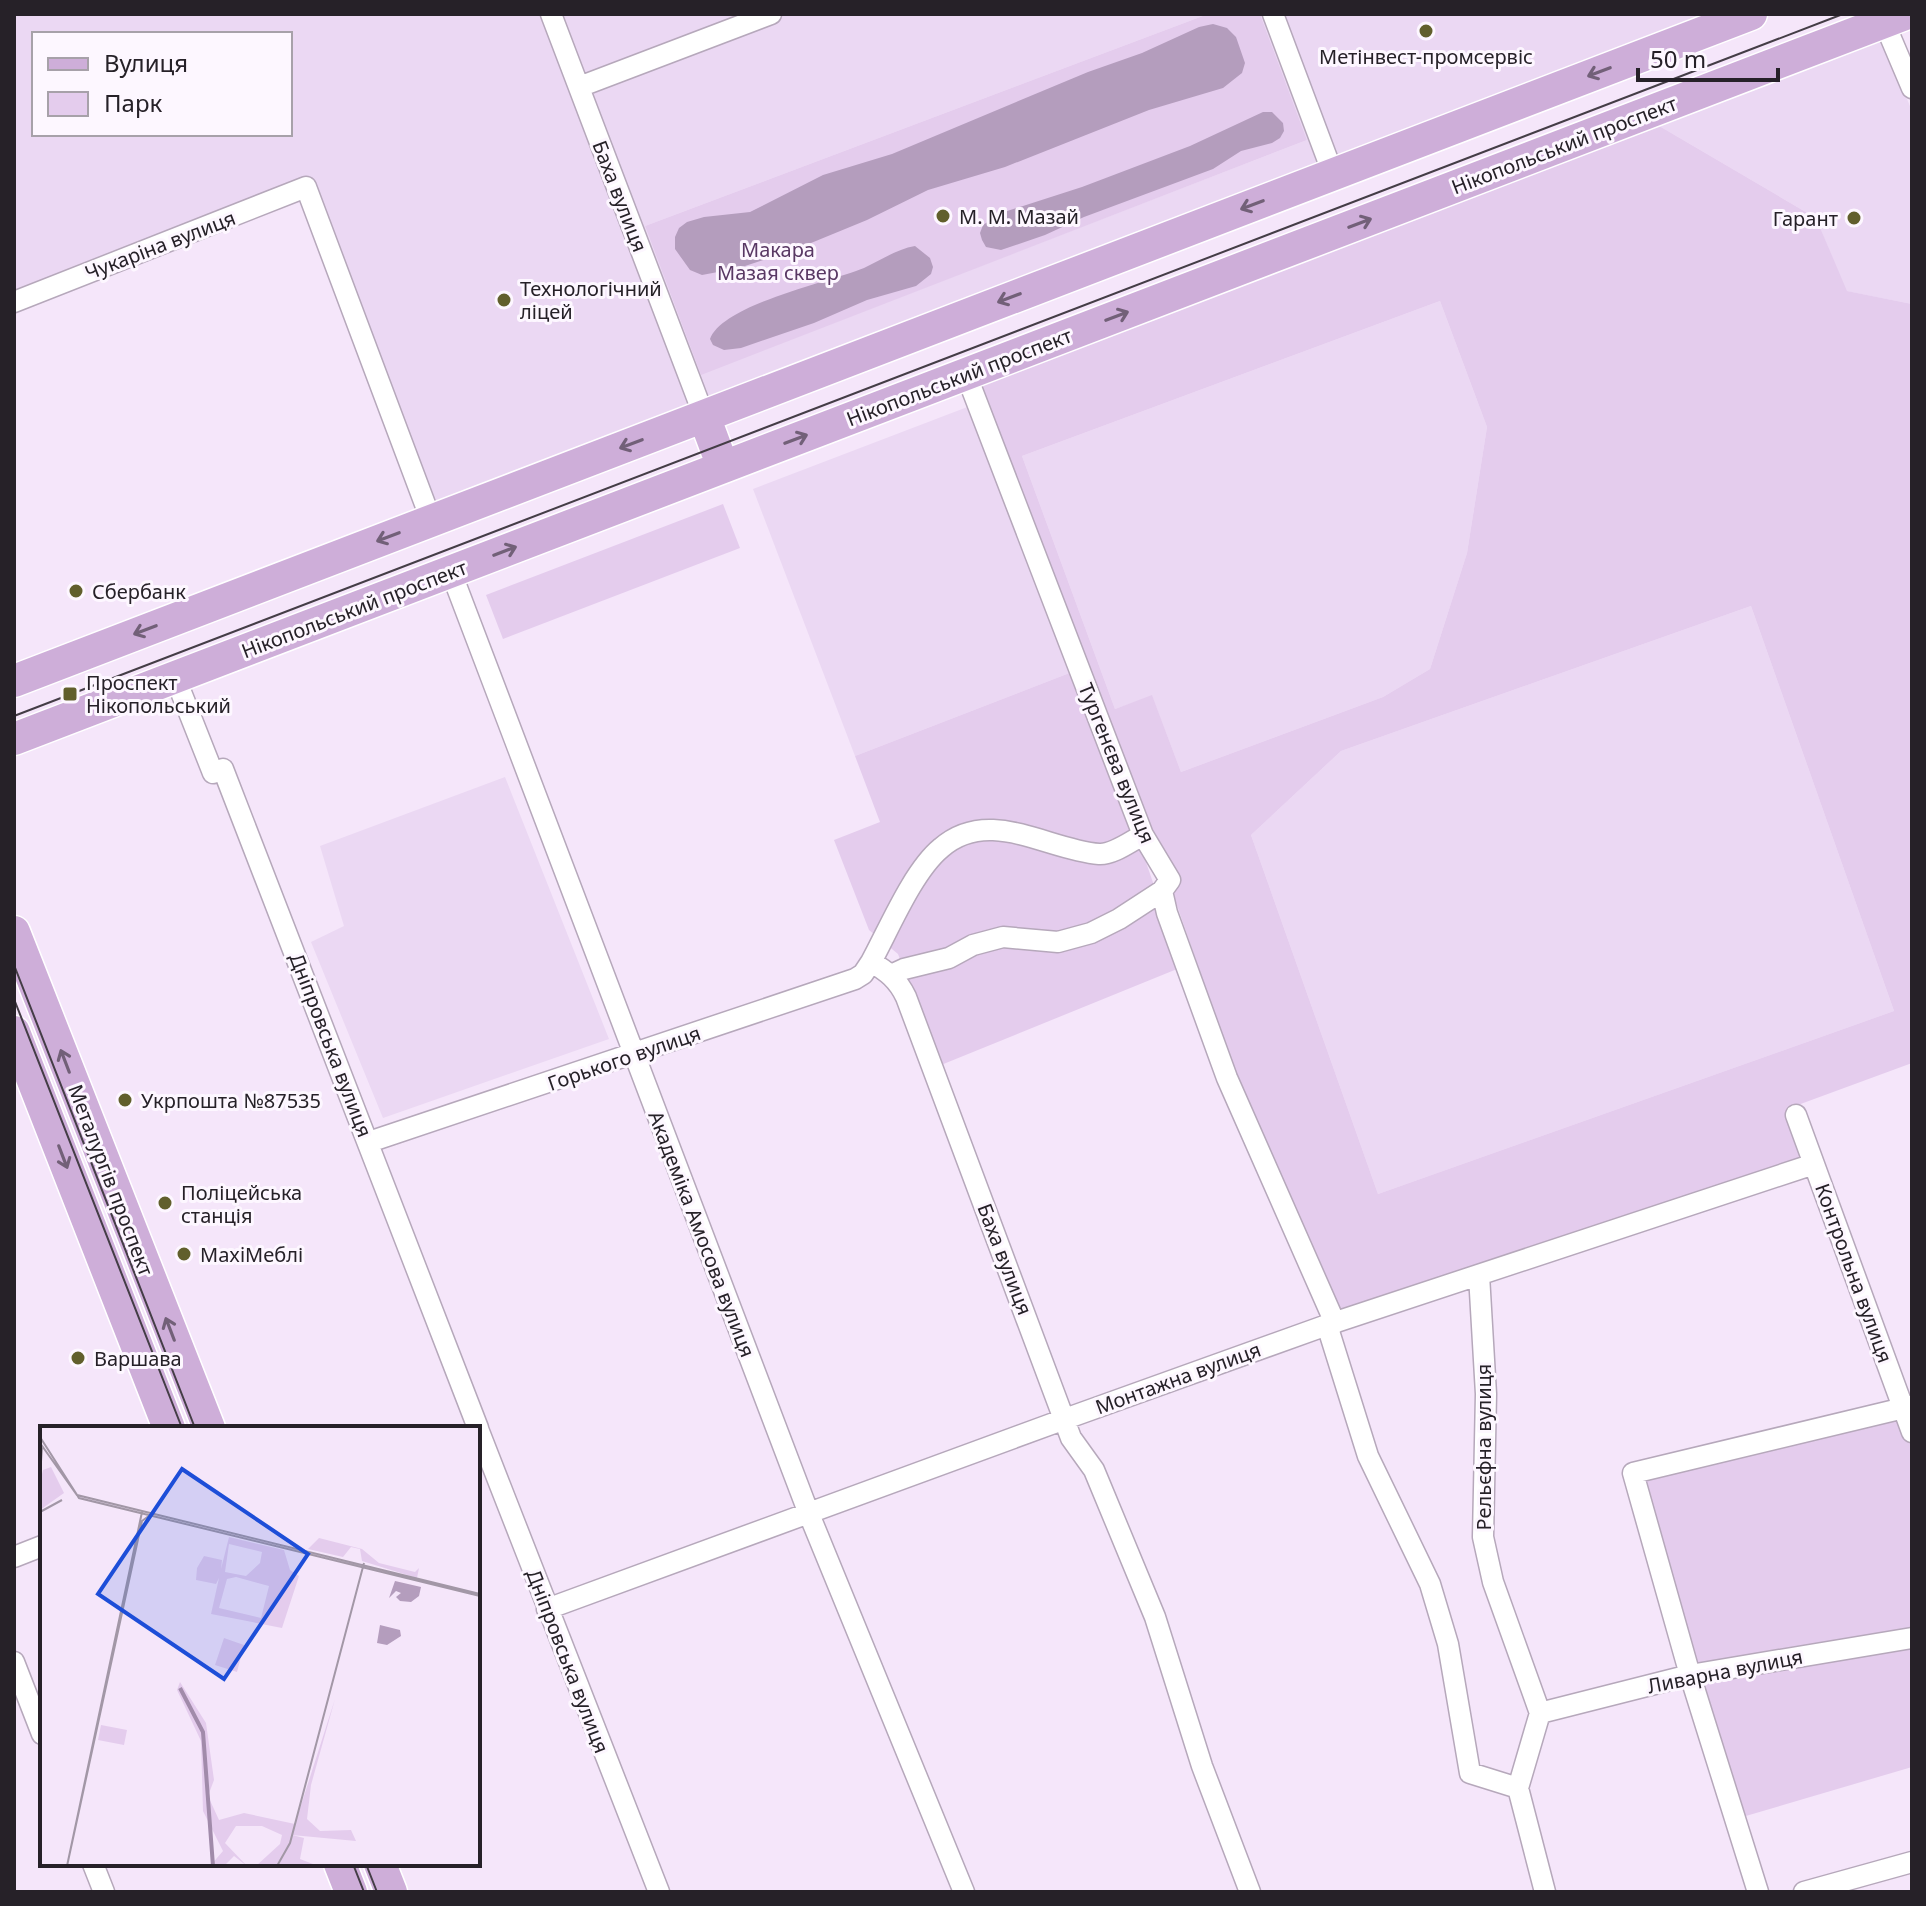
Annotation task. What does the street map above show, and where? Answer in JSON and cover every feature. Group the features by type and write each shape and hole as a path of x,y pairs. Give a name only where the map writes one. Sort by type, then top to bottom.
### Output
{"main road":[{"path":"14,681 1751,14"},
{"name":"Нікопольський проспект","path":"14,739 1890,17"},
{"name":"Баха вулиця","path":"704,416 723,467"},
{"name":"Металургів проспект","path":"14,932 208,1426"},
{"name":"Металургів проспект","path":"14,1032 168,1426"},
{"path":"341,1866 351,1892"},
{"path":"381,1866 391,1892"}],"street":[{"name":"Баха вулиця","path":"551,14 704,416"},
{"path":"579,87 771,14"},
{"path":"1273,14 1333,174"},
{"path":"1890,17 1912,88"},
{"name":"Чукаріна вулиця","path":"14,302 306,187 431,520"},
{"name":"Тургенєва вулиця","path":"966,374 1143,835 1170,880 1162,891 1167,913 1227,1078 1331,1324"},
{"name":"Академіка Амосова вулиця","path":"451,572 809,1514 964,1892"},
{"name":"Дніпровська вулиця","path":"175,677 213,773 223,769 477,1426"},
{"path":"871,962 913,884 939,849 954,838 994,829 1101,855 1143,835"},
{"path":"891,975 949,958 973,945 1003,937 1058,942 1091,933 1162,891"},
{"name":"Баха вулиця","path":"871,962 891,975 901,985 906,997 1076,1448 1094,1470 1155,1617 1202,1766 1250,1892"},
{"name":"Горького вулиця","path":"369,1142 855,979 871,962"},
{"name":"Контрольна вулиця","path":"1796,1115 1908,1408 1912,1432"},
{"name":"Монтажна вулиця","path":"547,1609 1331,1324 1814,1164"},
{"name":"Рельєфна вулиця","path":"1479,1275 1486,1394 1483,1537 1493,1582 1540,1713"},
{"path":"1331,1324 1368,1456 1430,1584 1448,1644 1470,1773 1518,1788"},
{"path":"1758,1892 1690,1675 1633,1473 1908,1408"},
{"name":"Дніпровська вулиця","path":"480,1433 659,1892"},
{"path":"14,1557 40,1547"},
{"name":"Ливарна вулиця","path":"1540,1713 1690,1675 1912,1638"},
{"path":"14,1662 40,1729"},
{"path":"1540,1713 1518,1788 1545,1892"},
{"path":"1804,1892 1912,1862"},
{"path":"98,1866 104,1892"}],"shaded area":[{"path":"14,14 1208,14 645,226 701,374 1307,140 1260,14 1705,14 435,512 313,189 14,306"},
{"path":"1213,24 1227,28 1236,37 1245,63 1242,73 1223,88 1149,110 1005,167 928,190 867,220 794,250 739,268 702,275 690,270 675,249 679,228 687,222 750,212 823,175 892,154 1199,27"},
{"path":"1879,32 1912,111 1912,304 1846,291 1816,218 1649,120"},
{"path":"1263,112 1272,112 1283,123 1284,131 1272,143 1241,151 1213,169 1001,250 986,247 982,240 980,233 983,225 1001,213 1082,187 1190,146"},
{"path":"915,246 930,258 933,267 931,274 916,286 867,300 814,323 741,348 724,350 713,345 710,339 719,326 755,305 864,268 895,252"},
{"path":"1440,301 1487,427 1467,553 1430,669 1383,697 1181,772 1152,696 1115,709 1022,456"},
{"path":"970,406 1072,672 855,756 753,489"},
{"path":"1751,606 1894,1011 1378,1194 1251,835 1341,751"},
{"path":"505,777 609,1039 383,1118 311,942 344,926 320,846"}],"green space":[{"name":"Макара Мазая сквер","path":"1208,14 1260,14 1307,140 701,375 645,226"},
{"path":"1649,120 1816,218 1847,291 1912,304 1912,1063 1787,1109 1805,1160 1339,1313 1237,1078 1156,845 977,378","holes":["1440,301 1487,427 1467,553 1430,669 1383,697 1181,772 1152,695 1115,709 1022,456","1751,606 1894,1011 1378,1194 1251,835 1341,751"]},
{"path":"723,504 740,548 503,639 486,595"},
{"path":"1072,672 1137,836 1182,967 941,1065 898,954 869,930 834,840 880,822 855,756"},
{"path":"1901,1414 1912,1445 1912,1633 1693,1670 1638,1476"},
{"path":"1912,1642 1912,1767 1739,1818 1695,1678"}],"tram line":[{"path":"14,716 1843,14"},
{"path":"14,965 194,1426"},
{"path":"14,999 181,1426"},
{"path":"354,1866 364,1892"},
{"path":"367,1866 377,1892"}],"place":[{"name":"Метінвест-промсервіс","path":"1426,31"},
{"name":"М. М. Мазай","path":"943,216"},
{"name":"Гарант","path":"1854,218"},
{"name":"Технологічний ліцей","path":"504,300"},
{"name":"Сбербанк","path":"76,591"},
{"name":"Проспект Нікопольський","path":"70,694"},
{"name":"Укрпошта №87535","path":"125,1100"},
{"name":"Поліцейська станція","path":"165,1203"},
{"name":"MaxiМеблі","path":"184,1254"},
{"name":"Варшава","path":"78,1358"}]}
